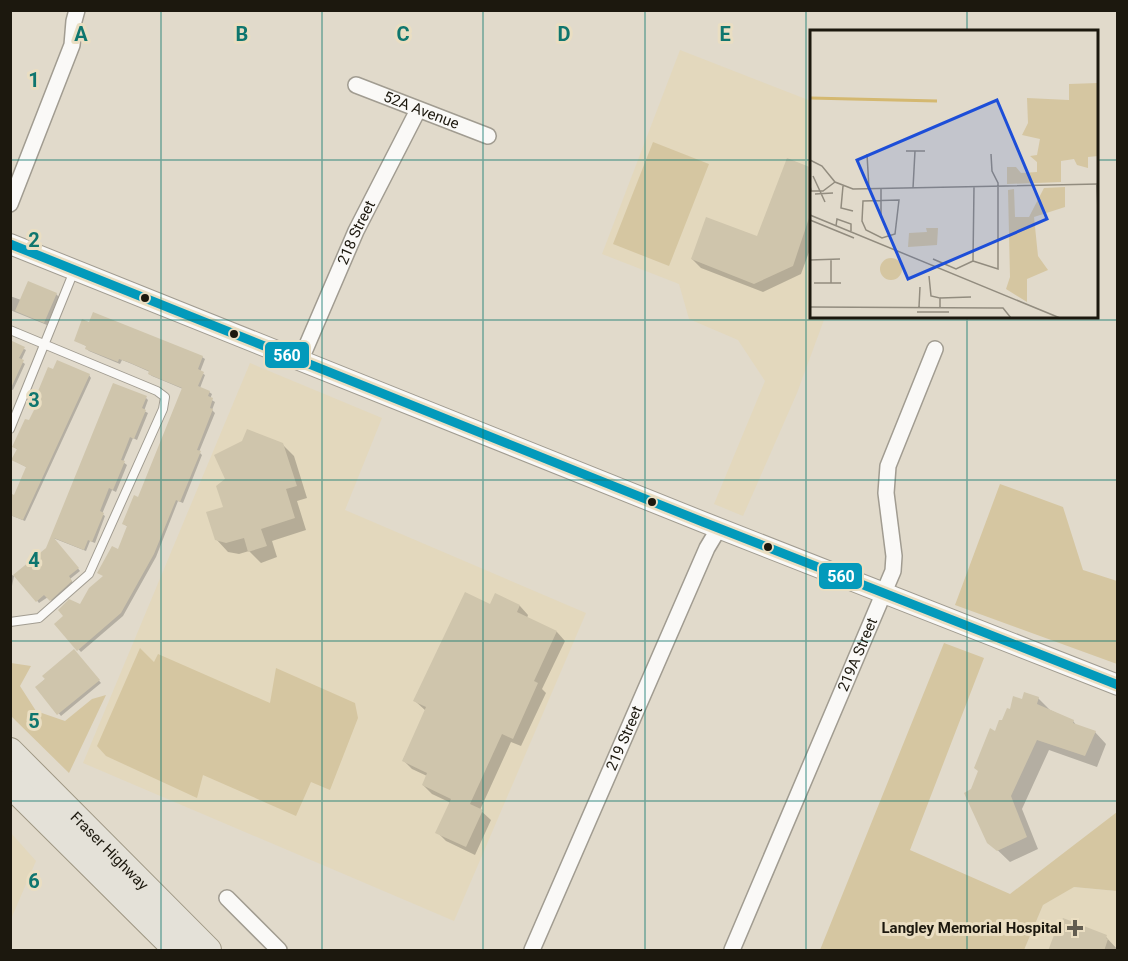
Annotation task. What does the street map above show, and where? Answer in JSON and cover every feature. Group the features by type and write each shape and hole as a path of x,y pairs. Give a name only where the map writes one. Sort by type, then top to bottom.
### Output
{"main road":[{"name":"Fraser Highway","path":"10,751 208,951"},
{"name":"Fraser Highway","path":"10,783 177,951"}],"street":[{"path":"10,204 72,45 77,10"},
{"name":"52A Avenue","path":"356,85 488,136"},
{"name":"218 Street","path":"301,359 356,231 417,110"},
{"path":"10,244 718,528 1118,685"},
{"name":"219A Street","path":"732,951 893,571 894,556 886,493 888,466 934,349"},
{"name":"219 Street","path":"532,951 707,548 718,528"},
{"path":"226,898 279,951"}],"lane":[{"path":"10,429 75,269"},
{"path":"10,330 157,391 165,398 163,409 89,574 39,618 10,622"}],"shaded area":[{"path":"680,50 810,101 810,318 825,318 797,393 743,516 714,504 765,381 738,340 689,319 679,284 602,254"},
{"path":"653,142 709,164 669,266 613,244"},
{"path":"250,363 382,418 345,510 586,613 454,921 83,763"},
{"path":"1000,484 1063,507 1083,570 1117,581 1117,664 955,605"},
{"path":"944,643 984,658 910,850 1010,894 1117,812 1117,891 1074,887 1043,905 1024,950 820,950"},
{"path":"140,648 154,662 158,654 270,703 276,668 355,703 358,718 330,790 311,782 296,816 203,775 197,798 106,756 97,746"},
{"path":"11,663 31,666 20,686 36,711 65,721 92,699 106,695 69,773 11,716"},
{"path":"11,833 36,861 11,919"},
{"name":"Langley Memorial Hospital","path":"1073,887 1117,891 1117,950 1024,950 1043,905"}],"building":[{"path":"787,158 810,167 810,218 793,266 754,284 691,259 706,217 757,236"},
{"path":"28,281 57,293 44,323 15,311"},
{"path":"93,312 203,356 198,369 204,372 198,386 210,391 208,396 213,398 210,408 213,409 197,450 201,451 180,502 176,500 154,554 121,613 77,651 54,624 63,616 58,610 69,599 80,604 89,588 103,576 97,573 112,546 118,549 127,526 122,524 134,495 138,497 182,388 148,374 149,371 128,362 119,359 118,362 85,349 86,346 74,341 82,319 89,322"},
{"path":"10,340 25,347 19,358 24,360 10,390"},
{"path":"57,360 90,374 23,520 10,515 10,493 14,495 26,467 11,460 17,449 12,447 25,419 29,420 40,398 36,396 48,367 53,369"},
{"path":"113,383 147,396 142,408 146,410 134,439 130,437 121,460 125,461 113,490 109,488 100,511 104,513 92,542 88,540 84,550 54,538 79,568 69,576 72,581 50,601 44,595 36,602 13,575 46,548"},
{"path":"247,429 283,443 297,486 286,489 295,518 261,529 267,546 248,552 244,538 226,543 215,540 206,512 223,507 216,486 225,479 214,455 242,441"},
{"path":"465,592 490,604 495,593 520,605 517,612 557,631 534,681 538,683 513,739 502,734 470,804 483,810 466,847 435,833 451,799 422,785 427,773 402,761 426,707 413,701"},
{"path":"74,649 100,680 57,715 35,687 45,679 42,676"},
{"path":"1024,692 1039,697 1037,704 1074,720 1073,723 1096,731 1085,756 1037,740 1011,796 1027,837 997,851 987,843 964,793 971,789 978,771 974,768 990,728 995,731 1007,708 1010,709 1013,696 1022,699"},
{"path":"1063,918 1107,935 1104,951 1048,951 1060,919"}],"transit line":[{"name":"560","path":"10,244 703,522 1118,685"}],"place":[{"name":"Langley Memorial Hospital","path":"1075,928"}]}
